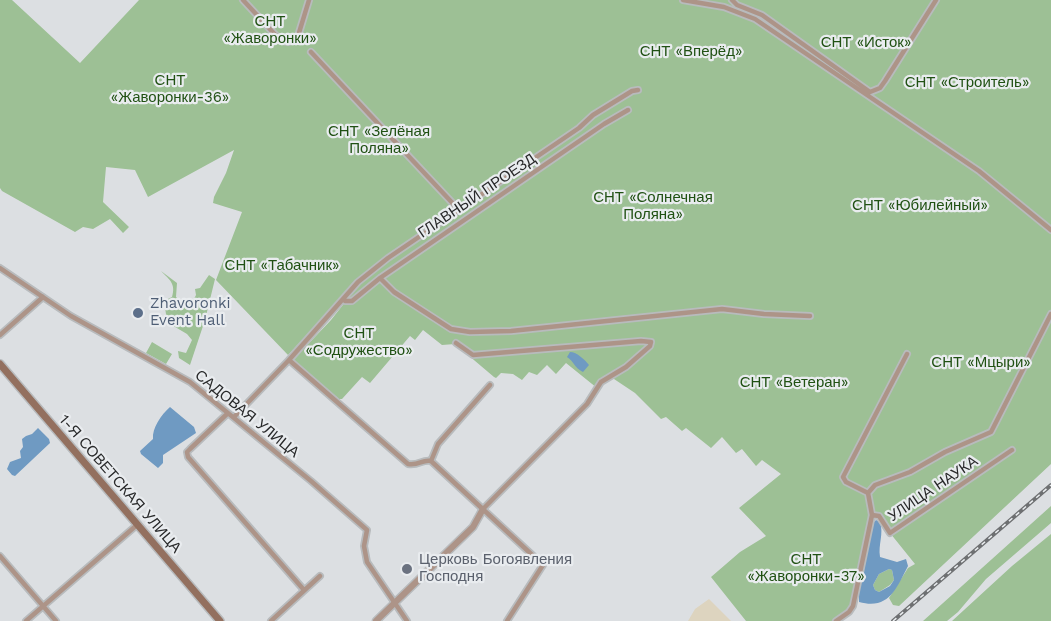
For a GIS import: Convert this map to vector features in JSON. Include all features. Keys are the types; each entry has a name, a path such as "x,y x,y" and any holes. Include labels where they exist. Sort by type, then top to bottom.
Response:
{"main road":[{"name":"1-Я СОВЕТСКАЯ УЛИЦА","path":"0,364 220,621"}],"street":[{"path":"243,0 281,41 289,42 298,36 309,0"},
{"path":"683,0 724,7 755,19 979,171 1051,230"},
{"path":"732,0 737,5 762,15 870,92 880,88 936,0"},
{"path":"311,52 459,210"},
{"path":"234,417 366,275 579,128 593,115 632,91 638,90"},
{"name":"ГЛАВНЫЙ ПРОЕЗД","path":"343,299 352,302 380,278 603,124 628,110"},
{"name":"САДОВАЯ УЛИЦА","path":"0,268 71,316 189,382 227,414 234,417 367,530 364,546 367,562 407,621"},
{"path":"380,278 394,292 451,329 470,332 519,330 722,309 810,316"},
{"path":"0,335 44,297"},
{"path":"868,493 876,485 910,472 945,452 991,432 1051,314"},
{"path":"376,621 474,527 483,509 591,399 601,382 626,367 650,346 650,341 473,355 456,344"},
{"path":"868,493 846,482 843,477 907,354"},
{"path":"289,360 408,464 416,466 426,460 431,460"},
{"path":"431,460 438,444 490,385"},
{"path":"227,414 187,452 188,457 304,590"},
{"name":"УЛИЦА НАУКА","path":"872,515 879,516 890,533 1012,450"},
{"path":"431,460 543,565 507,621"},
{"path":"836,621 849,612 853,606 872,515 868,493"},
{"path":"26,621 138,524"},
{"path":"0,556 56,621"},
{"path":"270,621 320,576"}],"shaded area":[{"path":"709,599 731,621 688,621 695,609"}],"green space":[{"path":"0,0 12,0 80,63 139,0 1051,0 1051,464 899,606 893,605 889,598 908,568 915,564 890,533 883,520 874,514 851,609 836,621 746,621 711,577 740,552 766,536 739,508 781,474 762,460 756,466 742,449 736,453 722,437 711,448 686,428 682,431 666,417 661,419 635,393 611,377 601,382 597,388 566,363 556,374 547,365 537,375 529,372 522,380 513,374 501,373 496,378 455,344 442,345 423,330 415,340 410,336 370,383 362,377 342,399 339,399 293,360 331,320 365,277 357,281 288,355 216,280 242,212 213,203 234,150 148,197 135,170 106,167 103,202 129,227 123,233 110,219 93,229 83,227 75,232 2,191 0,188"},
{"path":"161,271 177,283 176,297 182,302 194,299 195,289 200,288 209,275 215,279 205,320 190,365 179,358 178,351 186,353 192,340 187,334 165,321 164,301 172,297 173,285"},
{"path":"152,342 172,354 166,364 146,353"},
{"path":"1051,506 1051,523 986,579 958,612 947,621 923,621"},
{"path":"1051,534 1051,621 952,621 1012,566"},
{"path":"889,569 892,570 894,580 879,592 875,590 873,585 879,574"}],"water":[{"path":"570,352 578,355 589,365 583,372 567,357"},
{"path":"170,407 194,427 196,433 163,455 163,463 158,468 140,451 153,439 158,422"},
{"path":"38,428 50,443 15,476 12,475 7,469 10,462 21,458 22,439"},
{"path":"876,520 880,522 881,526 880,557 897,562 906,559 908,566 890,596 878,603 869,604 859,602 859,588","holes":["889,569 892,570 894,580 890,586 879,592 875,590 873,585 879,574"]}],"railway":[{"path":"893,621 1051,485"}],"place":[{"name":"Zhavoronki Event Hall","path":"138,313"},
{"name":"Церковь Богоявления Господня","path":"407,569"}],"park label":[{"name":"СНТ «Жаворонки»","path":"270,30"},
{"name":"СНТ «Исток»","path":"866,43"},
{"name":"СНТ «Вперёд»","path":"691,52"},
{"name":"СНТ «Строитель»","path":"967,83"},
{"name":"СНТ «Жаворонки-36»","path":"170,90"},
{"name":"СНТ «Зелёная Поляна»","path":"379,140"},
{"name":"СНТ «Солнечная Поляна»","path":"653,206"},
{"name":"СНТ «Юбилейный»","path":"920,206"},
{"name":"СНТ «Табачник»","path":"282,266"},
{"name":"СНТ «Содружество»","path":"359,342"},
{"name":"СНТ «Мцыри»","path":"981,363"},
{"name":"СНТ «Ветеран»","path":"794,383"},
{"name":"СНТ «Жаворонки-37»","path":"806,568"}]}
